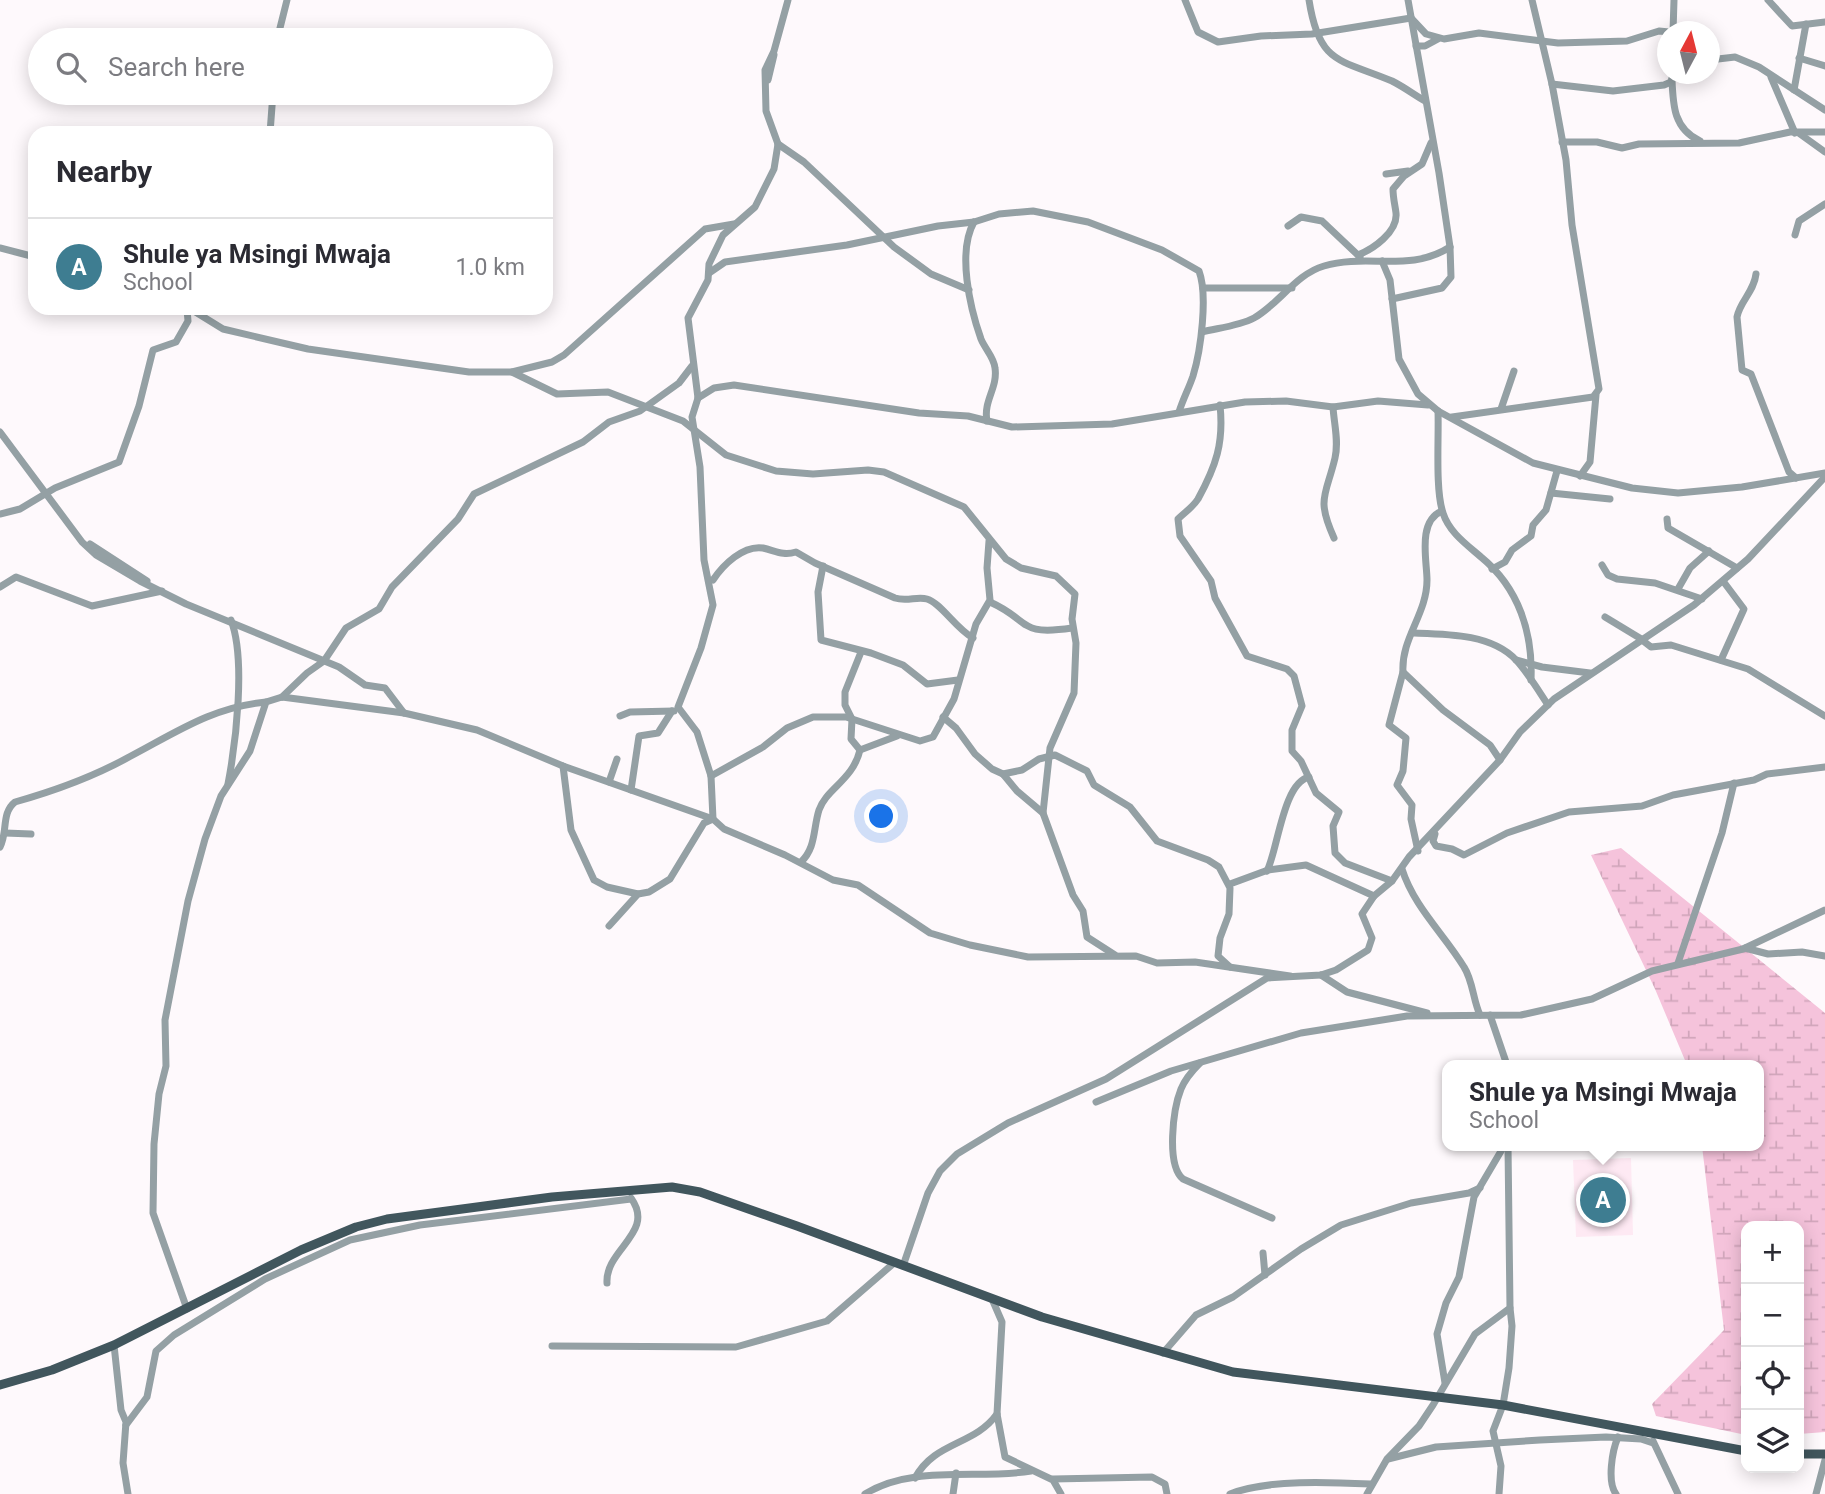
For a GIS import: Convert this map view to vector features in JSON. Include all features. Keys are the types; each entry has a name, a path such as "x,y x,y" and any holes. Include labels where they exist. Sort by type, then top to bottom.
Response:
{"main road":[{"path":"0,1385 52,1370 114,1345 301,1250 365,1224 625,1189 672,1188 700,1192 992,1299 1163,1354 1233,1372 1503,1405 1652,1439 1741,1450"},
{"path":"1804,1454 1825,1454"}],"street":[{"path":"280,28 287,0"},
{"path":"708,280 709,264 723,236 749,213 774,169 778,144 766,111 765,70 774,51 788,0"},
{"path":"1185,0 1198,33 1214,42 1318,33 1411,18"},
{"path":"1310,0 1318,33 1327,50 1345,65 1391,81 1424,101"},
{"path":"1391,299 1447,285 1451,277 1450,247 1408,0"},
{"path":"1532,0 1552,84 1572,225 1600,384 1596,395 1590,462 1580,476"},
{"path":"1673,21 1674,0"},
{"path":"1768,0 1792,26 1825,22"},
{"path":"1411,18 1426,34 1438,39"},
{"path":"1794,90 1806,24"},
{"path":"1416,46 1425,46 1438,39 1479,33 1541,41 1627,41 1657,32"},
{"path":"1720,59 1735,57 1787,83 1825,110"},
{"path":"1799,58 1825,66"},
{"path":"1771,76 1797,133 1825,152"},
{"path":"1552,84 1613,91 1665,84"},
{"path":"1674,84 1677,119 1686,133 1700,142"},
{"path":"271,126 272,105"},
{"path":"1562,142 1595,142 1626,148 1639,144 1739,143 1797,133 1825,132"},
{"path":"1361,257 1393,227 1396,213 1393,190 1422,164 1431,142"},
{"path":"778,144 804,162 882,237 931,274 969,290"},
{"path":"1386,174 1412,171"},
{"path":"1795,235 1799,220 1825,204"},
{"path":"709,264 974,222 999,214 1033,211 1088,222 1162,250 1196,267 1203,288 1202,332 1194,375 1179,412"},
{"path":"1288,226 1301,217 1322,221 1361,257"},
{"path":"974,222 967,240 969,290 981,337 995,369 995,386 986,406 987,421"},
{"path":"200,315 223,329 290,342 308,349 469,372 512,373 552,362 564,355 604,321 622,300 705,229 734,224"},
{"path":"1202,332 1250,320 1319,267 1361,257 1409,263 1429,258 1450,247"},
{"path":"0,248 28,255"},
{"path":"1382,261 1390,280 1399,359 1418,394 1428,405 1532,464 1632,488 1678,493 1825,475"},
{"path":"698,398 688,318 708,280 709,272 719,264"},
{"path":"1756,274 1753,290 1739,309 1737,317 1742,370 1751,374 1789,472 1796,478"},
{"path":"1203,288 1292,288"},
{"path":"0,514 20,509 47,493 119,462 139,406 153,350 176,342 188,321 188,315"},
{"path":"282,697 307,673 324,662 342,632 379,609 392,587 458,519 474,494 583,442 609,422 648,405 679,383 692,366"},
{"path":"1501,410 1514,372"},
{"path":"512,373 557,394 608,392 648,405 696,429 726,455 764,468 813,474 869,470 884,472 964,507 989,541 1021,568 1056,576 1068,586 1076,596 1072,628 1076,643 1073,698 1048,757 1043,813 1073,895 1083,911 1087,937 1119,957"},
{"path":"631,790 639,736 658,733 675,710 701,649 713,605 705,569 696,429 692,408 698,398 714,388 733,385 987,421 1012,427 1089,426 1220,405 1286,401 1333,407 1378,401 1428,405"},
{"path":"1451,417 1596,395"},
{"path":"1220,405 1223,432 1216,461 1198,499 1178,519 1178,528 1184,542 1211,581 1215,598 1240,648 1248,657 1287,669 1294,676 1302,706 1292,730 1291,746 1315,793 1340,814 1333,827 1335,853 1345,863 1392,881"},
{"path":"1333,407 1337,445 1323,492 1323,511 1334,538"},
{"path":"1438,411 1442,511 1452,530 1492,569 1523,613 1531,680"},
{"path":"0,432 76,534 96,555 163,591 344,670 365,685 387,689 404,713"},
{"path":"1492,569 1506,562 1512,550 1530,539 1533,525 1543,515 1557,471"},
{"path":"552,1346 736,1347 827,1321 898,1264 940,1171 957,1154 1008,1123 1106,1079 1248,988 1271,977 1321,975 1342,967 1368,950 1372,938 1362,914 1374,895 1392,881 1409,857 1418,851 1500,760 1520,732 1548,705 1591,673 1643,640 1723,581 1825,475"},
{"path":"1551,493 1610,499"},
{"path":"1418,851 1411,819 1412,805 1396,785 1403,771 1406,738 1389,725 1403,672 1403,653 1414,633 1427,580 1423,548 1434,516 1442,511"},
{"path":"1667,519 1672,532 1737,568"},
{"path":"711,776 801,720 822,716 852,719 920,741 929,739 939,730 954,699 977,619 990,601 986,568 989,541"},
{"path":"713,580 740,554 754,548 782,554 796,552 905,601 928,600 957,628 973,638"},
{"path":"1678,589 1690,568 1709,551"},
{"path":"1602,565 1608,575 1617,579 1655,583 1702,598"},
{"path":"823,566 818,592 821,603 820,637 825,642 872,653 905,667 927,684 958,680"},
{"path":"0,587 16,577 92,606 163,591"},
{"path":"1721,660 1744,609 1723,581"},
{"path":"990,601 1033,630 1046,632 1072,628"},
{"path":"1605,617 1651,647 1671,645 1755,673 1825,716"},
{"path":"228,785 236,742 238,643 230,621"},
{"path":"1414,633 1474,636 1516,659 1531,664 1591,673"},
{"path":"860,750 851,739 852,719 845,705 845,688 861,652"},
{"path":"1516,659 1548,705"},
{"path":"1403,672 1443,710 1490,745 1500,760"},
{"path":"0,803 15,802 84,779 130,757 172,731 236,707 282,697 404,713 477,730 563,766 713,819 724,830 801,862 833,880 854,883 923,929 946,938 1028,957 1136,956 1157,963 1195,962 1265,970 1290,976"},
{"path":"187,1309 153,1213 154,1144 159,1094 166,1066 165,1020 188,901 205,839 228,785 250,751 266,702"},
{"path":"620,716 630,712 675,710 694,728 711,776 713,819"},
{"path":"943,717 945,722 956,728 975,754 992,769 1003,774 1017,792 1043,813"},
{"path":"801,862 810,853 820,808 848,778 860,750 899,736"},
{"path":"1003,774 1023,769 1055,755 1087,771 1094,785 1133,809 1157,841 1214,863 1230,884 1229,914 1220,938 1218,956 1232,968"},
{"path":"609,782 617,759"},
{"path":"563,766 571,830 594,880 607,887 638,894 649,892 670,879 702,826 713,819"},
{"path":"1437,828 1435,845 1464,855 1507,833 1569,812 1642,806 1673,795 1754,780 1767,774 1825,767"},
{"path":"1266,872 1289,797 1299,782 1308,777"},
{"path":"1678,963 1722,833 1734,783"},
{"path":"0,847 5,833 7,811 15,802"},
{"path":"5,833 31,834"},
{"path":"1230,884 1266,872 1306,865 1374,895"},
{"path":"1402,869 1428,919 1464,967 1480,1015"},
{"path":"609,926 638,894"},
{"path":"1096,1102 1200,1063 1301,1033 1431,1014 1529,1013 1592,999 1653,971 1745,948 1825,910"},
{"path":"1745,948 1768,954 1802,952 1825,956"},
{"path":"1321,975 1347,992 1431,1014"},
{"path":"1490,1015 1505,1060"},
{"path":"1200,1063 1180,1092 1172,1150 1175,1171 1182,1179 1272,1218"},
{"path":"1446,1383 1436,1337 1446,1303 1459,1277 1470,1212 1480,1188 1503,1151"},
{"path":"1499,1494 1501,1466 1494,1428 1503,1405 1512,1332 1506,1151"},
{"path":"1163,1354 1196,1315 1233,1297 1301,1249 1350,1221 1411,1203 1469,1194 1480,1188"},
{"path":"607,1283 608,1265 633,1236 638,1210 625,1189"},
{"path":"126,1425 146,1397 156,1351 174,1335 265,1279 350,1240 420,1225 632,1199"},
{"path":"1263,1253 1265,1275"},
{"path":"992,1299 1000,1312 1002,1328 998,1414 1005,1457 1052,1479 1058,1484 1061,1494"},
{"path":"1367,1494 1387,1459 1419,1426 1475,1334 1510,1308"},
{"path":"114,1345 121,1410 126,1425 123,1463 128,1494"},
{"path":"915,1478 930,1457 984,1430 998,1414"},
{"path":"1387,1459 1436,1447 1618,1437 1652,1439 1678,1494"},
{"path":"1616,1494 1611,1487 1613,1452 1618,1437"},
{"path":"1816,1494 1825,1460"},
{"path":"866,1494 915,1478 956,1473 1003,1475 1031,1471"},
{"path":"953,1494 956,1473"},
{"path":"1052,1479 1153,1477 1165,1484 1167,1494"},
{"path":"1230,1494 1250,1488 1314,1483 1371,1484"}],"shaded area":[{"path":"1631,1158 1633,1235 1576,1237 1573,1160"}],"green space":[{"path":"1621,848 1825,1013 1825,1432 1804,1434 1804,1221 1741,1221 1741,1434 1656,1416 1652,1404 1724,1330 1703,1151 1764,1151 1764,1060 1685,1060 1655,989 1591,855"}],"place":[{"name":"Shule ya Msingi Mwaja","path":"1603,1200"}]}
